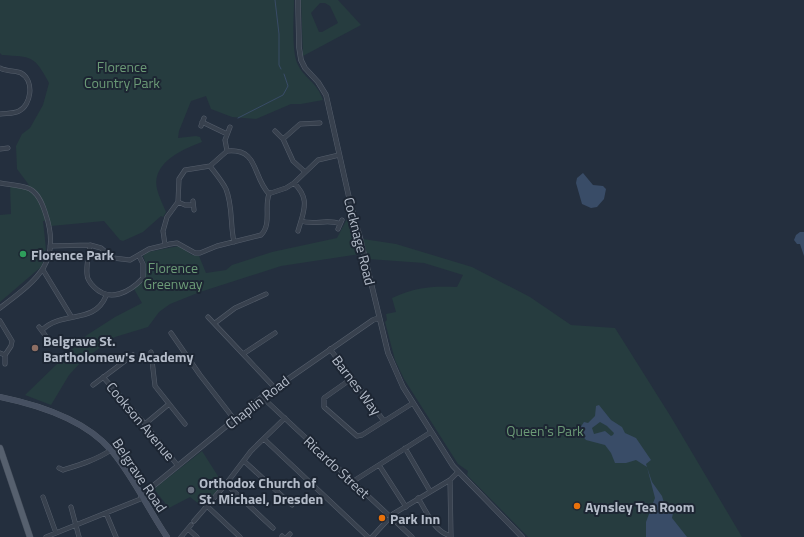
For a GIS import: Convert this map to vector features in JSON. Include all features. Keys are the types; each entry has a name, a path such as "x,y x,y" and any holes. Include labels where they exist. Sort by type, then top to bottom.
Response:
{"main road":[{"name":"Belgrave Road","path":"0,397 29,404 71,420 94,434 111,450 167,537"},
{"path":"0,448 2,460 30,537"}],"street":[{"name":"Cocknage Road","path":"298,0 299,47 301,60 305,68 318,82 326,95 339,155 388,353 395,372 431,432 458,472 522,537"},
{"path":"0,68 8,72 20,72 26,77 30,86 30,92 24,107 20,111 0,114"},
{"path":"202,122 227,134"},
{"path":"283,139 300,124 318,125"},
{"path":"227,151 225,140 230,126"},
{"path":"274,131 283,139 293,161 304,172"},
{"path":"165,245 163,231 167,217 178,202 179,179 185,170 210,166 227,151 240,151 252,159 260,183 270,193"},
{"path":"50,246 90,245 101,248 113,258 130,260 149,249 165,245 177,243 195,253 200,253 218,246 261,235 265,230 268,220 266,202 270,193 286,188 294,183 318,160 339,155"},
{"path":"210,166 226,189 230,204 231,226 234,242"},
{"path":"0,182 24,187 38,196 44,206 48,220 50,246 48,260 43,270 24,289 0,308"},
{"path":"294,183 305,198 305,210 298,231"},
{"path":"178,202 185,205 193,205"},
{"path":"301,221 310,224 334,221 340,224"},
{"path":"90,245 86,274 90,282 106,296 119,295 138,284 143,278 144,264 138,256"},
{"path":"43,270 71,316"},
{"path":"215,323 235,308 266,294"},
{"path":"42,331 48,325 71,316 87,315 96,311 102,305 106,296"},
{"path":"208,317 274,387"},
{"name":"Chaplin Road","path":"46,537 77,526 142,497 274,387 373,320 380,318"},
{"path":"0,321 12,340 11,346 5,355 6,364"},
{"path":"172,332 200,375 234,419"},
{"path":"244,354 275,333"},
{"name":"Barnes Way","path":"330,349 351,379 384,421"},
{"path":"151,352 155,386 168,404 186,424"},
{"path":"0,353 5,355"},
{"name":"Cookson Avenue","path":"94,383 133,355"},
{"name":"Cookson Avenue","path":"103,376 145,424 178,466"},
{"path":"351,379 324,398 324,407 357,436 362,435 413,403"},
{"name":"Ricardo Street","path":"262,397 412,537"},
{"path":"145,424 168,404"},
{"path":"194,521 226,484 251,451 285,418"},
{"path":"352,482 431,432"},
{"path":"264,439 368,537"},
{"path":"405,448 430,491"},
{"path":"59,468 62,470 77,466 101,457 111,450"},
{"path":"244,461 290,504 292,499"},
{"path":"379,465 406,507"},
{"path":"372,537 390,517 418,498 450,480 458,472"},
{"path":"418,498 438,529 444,534 451,536 450,480"},
{"path":"226,484 247,508 273,528"},
{"path":"43,497 56,533"},
{"path":"207,506 226,521 240,537"},
{"path":"71,507 79,537"},
{"path":"106,513 116,537"},
{"path":"264,520 268,516"},
{"path":"181,537 191,525"},
{"path":"188,529 196,537"}],"green space":[{"name":"Florence Country Park","path":"0,0 294,0 293,34 296,59 301,70 318,89 323,100 301,104 291,104 256,119 232,117 211,109 206,96 191,101 179,131 178,138 196,136 200,137 202,142 170,158 159,172 156,180 157,189 166,212 163,217 161,216 143,232 123,241 120,240 104,221 51,226 47,221 43,221 46,249 42,266 0,302 0,215 11,214 10,185 29,185 17,169 16,146 22,134 30,128 43,105 49,83 40,67 31,59 20,56 2,55 0,53"},
{"path":"301,0 338,0 361,25 303,56","holes":["320,3 325,3 330,6 338,23 322,32 319,32 311,13"]},
{"name":"Florence Greenway","path":"348,217 360,254 281,266 200,292 170,304 159,312 148,327 115,337 83,360 69,375 51,405 25,395 87,335 115,317 142,303 134,289 145,274 146,266 143,256 148,252 179,246 192,255 199,256 206,273 226,270 232,265 272,252 337,238"},
{"name":"Queen's Park","path":"363,239 396,244 472,267 530,297 571,325 615,328 671,417 742,537 528,537 467,475 468,471 458,464 404,379 395,360 385,322 387,320 386,314 396,312 392,298 416,289 457,287 463,275 424,263 368,259"},
{"path":"202,451 223,484 203,507 190,497 169,508 154,489"}],"water":[{"path":"583,173 593,185 603,186 606,189 604,199 597,207 591,208 582,204 576,183 577,178"},
{"path":"800,232 804,232 804,256 800,244 797,244 794,240 796,235"},
{"path":"599,405 611,420 622,427 625,433 636,438 651,460 646,464 647,467 636,460 626,463 615,463 611,453 605,445 586,440 578,431 584,422 588,423 595,416 596,406","holes":["600,422 614,433 613,435 611,436 605,431 594,434 592,428"]},
{"path":"647,467 652,482 662,496 665,506 673,513 672,518 687,537 646,537 646,522 655,498"}],"waterway":[{"path":"275,0 279,34 279,65 281,69"},
{"path":"238,118 283,95 288,86 284,74"}],"place":[{"name":"Florence Park","path":"23,254"},
{"name":"Belgrave St. Bartholomew's Academy","path":"35,348"},
{"name":"Orthodox Church of St. Michael, Dresden","path":"191,490"},
{"name":"Aynsley Tea Room","path":"577,506"},
{"name":"Park Inn","path":"382,518"}]}
